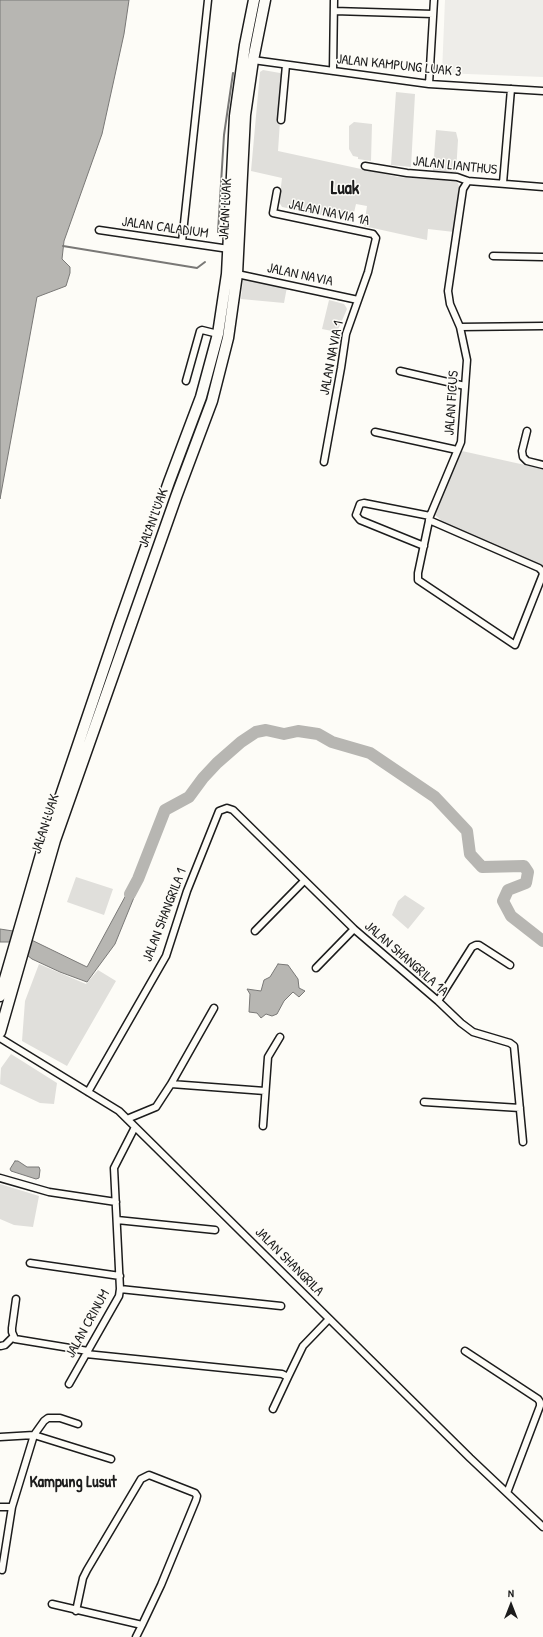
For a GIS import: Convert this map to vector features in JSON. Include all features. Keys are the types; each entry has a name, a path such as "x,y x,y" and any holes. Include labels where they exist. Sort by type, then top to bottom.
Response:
{"main road":[{"name":"JALAN LUAK","path":"0,1032 15,961 27,918 42,851 150,534 201,397 218,334 229,249 235,116 245,45 254,0"},
{"name":"JALAN LUAK","path":"27,918 176,497 212,401 228,338 237,274 246,115 253,60 265,0"},
{"path":"169,482 175,484 180,480 196,446"},
{"path":"150,534 169,498 173,496 176,497"},
{"name":"JALAN LUAK","path":"0,996 15,961"}],"street":[{"path":"182,242 208,0"},
{"path":"333,72 334,0"},
{"path":"429,84 434,0"},
{"path":"334,11 433,14"},
{"name":"JALAN KAMPUNG LUAK 3","path":"253,60 429,84 543,91"},
{"path":"281,120 286,65"},
{"path":"503,183 511,89"},
{"name":"JALAN LIANTHUS","path":"365,166 407,173 457,177 468,181 543,187"},
{"name":"JALAN FICUS","path":"429,518 539,568 542,571 543,574 515,645 418,580 418,573 429,518 461,442 467,360 460,327 450,304 448,291 463,189 468,181"},
{"name":"JALAN NAVIA 1A","path":"277,191 273,213 372,234 376,238"},
{"name":"JALAN CALADIUM","path":"99,230 229,249"},
{"name":"JALAN NAVIA 1","path":"324,462 346,334 368,272 376,238"},
{"path":"493,256 543,256"},
{"name":"JALAN NAVIA","path":"237,274 358,300"},
{"path":"460,327 543,326"},
{"path":"186,381 200,331 202,330 218,334"},
{"path":"400,371 465,386"},
{"path":"527,431 522,450 523,457 527,461 543,464"},
{"path":"375,432 457,450"},
{"path":"424,546 360,520 356,515 360,504 364,503 429,518"},
{"name":"JALAN SHANGRILA 1A","path":"223,808 232,810 354,929 438,1001 461,1023 473,1032 510,1043 514,1046 523,1142"},
{"name":"JALAN SHANGRILA 1","path":"88,1092 166,956 188,891 219,811 223,808"},
{"path":"254,931 304,881"},
{"path":"316,968 354,929"},
{"path":"438,1001 472,947 476,945 479,945 510,965"},
{"path":"127,1119 156,1107 171,1084 214,1008"},
{"path":"263,1126 268,1057 280,1037"},
{"name":"JALAN SHANGRILA","path":"0,1038 114,1108 127,1119 329,1319 543,1527"},
{"path":"171,1084 265,1091"},
{"path":"424,1102 520,1108"},
{"name":"JALAN CRINUM","path":"69,1384 119,1296 120,1276 114,1168 135,1127"},
{"path":"0,1178 49,1192 116,1202"},
{"path":"117,1220 215,1230"},
{"path":"30,1263 120,1276"},
{"path":"120,1289 281,1306"},
{"path":"1,1346 6,1345 13,1337 12,1328 16,1299"},
{"path":"273,1409 303,1346 329,1319"},
{"path":"13,1337 20,1341 87,1353 282,1374 288,1377"},
{"path":"465,1351 538,1399 540,1402 540,1406 507,1493"},
{"path":"2,1570 12,1507 34,1436 44,1421 48,1418 60,1418 78,1424"},
{"path":"0,1437 34,1436 111,1459"},
{"path":"76,1611 83,1578 141,1479 149,1475 195,1493 197,1496 196,1500 161,1584 136,1637"},
{"path":"0,1507 12,1507"},
{"path":"52,1604 76,1611 142,1625"}],"shaded area":[{"path":"0,0 129,0 124,34 102,134 64,241 62,259 70,267 70,273 66,286 37,297 0,499"},
{"path":"445,0 543,0 543,77 442,73"},
{"path":"263,70 280,73 283,76 278,151 398,177 457,181 459,186 454,232 428,229 427,240 364,226 367,206 356,204 352,221 282,207 279,202 282,178 251,171 260,72"},
{"path":"396,92 415,94 411,167 391,165"},
{"path":"354,122 372,124 371,161 358,159 358,157 353,156 349,149 349,126"},
{"path":"436,130 456,132 458,140 456,172 433,171"},
{"path":"243,279 287,287 284,303 241,299"},
{"path":"329,300 344,304 347,309 337,332 322,329"},
{"path":"462,451 543,469 543,567 443,522 435,515 458,456"},
{"path":"76,877 113,889 104,915 67,902"},
{"path":"138,879 137,890 115,944 87,982 32,959 10,942 0,942 0,929 13,931 87,967 126,895"},
{"path":"405,895 425,908 408,929 392,915 398,901"},
{"path":"39,964 86,984 98,970 116,981 67,1066 22,1041 25,1001"},
{"path":"278,964 288,965 298,979 299,988 305,991 299,997 293,992 284,1001 277,1014 272,1016 266,1014 261,1018 257,1013 249,1012 250,994 247,989 261,991 264,980 270,977"},
{"path":"11,1054 57,1083 54,1104 40,1103 0,1084 1,1068"},
{"path":"15,1161 18,1161 27,1167 39,1167 39,1178 36,1179 11,1171 10,1169"},
{"path":"0,1184 39,1196 33,1227 14,1225 0,1219"}],"waterway":[{"path":"218,232 224,135 233,73"},
{"path":"63,246 197,268 205,262"},
{"path":"130,894 138,879 165,810 189,797 203,778 217,763 241,742 256,732 266,730 284,734 298,731 318,734 332,742 370,753 435,797 467,831 470,854 482,867 524,866 528,872 526,883 508,890 503,901 511,916 543,941"}],"district":[{"name":"Luak","path":"345,189"},
{"name":"Kampung Lusut","path":"73,1483"}]}
